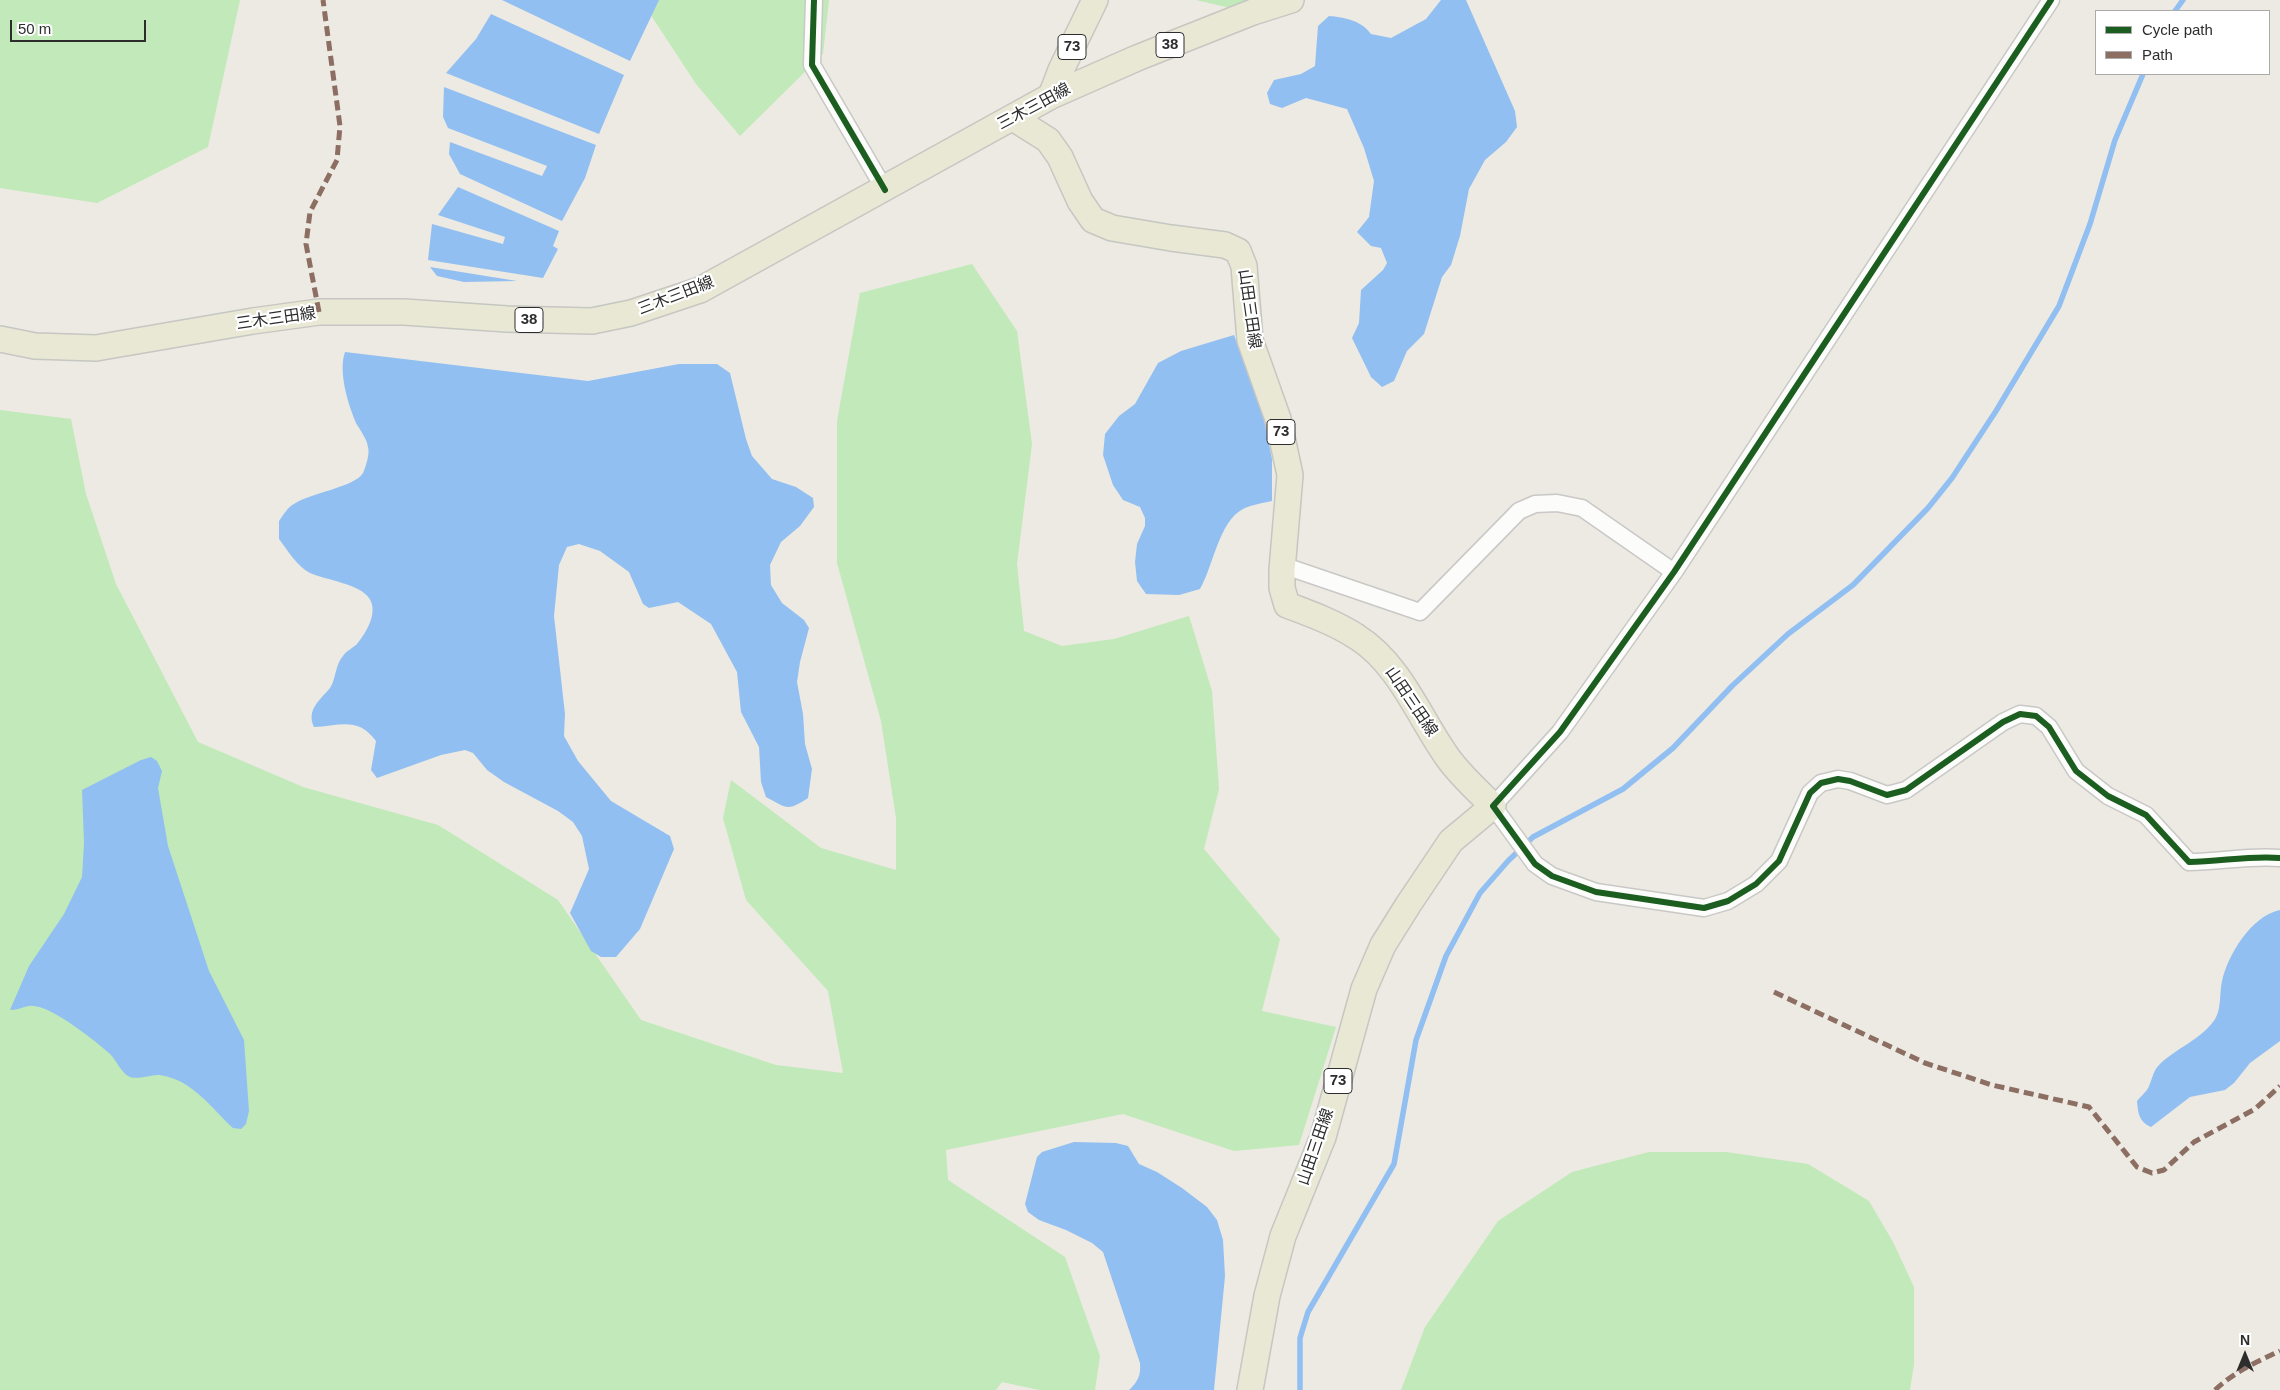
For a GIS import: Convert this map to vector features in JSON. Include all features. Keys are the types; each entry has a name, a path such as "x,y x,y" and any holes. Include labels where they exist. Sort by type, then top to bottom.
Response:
{"main road":[{"name":"73","path":"1051,96 1060,70 1095,0"},
{"name":"三木三田線","path":"0,339 35,346 96,348 253,321 319,312 404,312 507,320 592,321 631,313 700,290 885,190 1051,96 1137,58 1253,12 1291,0"},
{"name":"山田三田線","path":"1013,118 1048,140 1060,156 1080,201 1094,220 1112,228 1187,241 1225,245 1238,251 1244,266 1250,340 1278,419 1290,474 1282,565 1282,588 1287,605 1311,614 1358,637 1379,656 1397,676 1450,760 1493,806 1451,842 1383,945 1364,989 1322,1136 1283,1236 1267,1296 1250,1390"}],"street":[{"path":"814,0 812,65 885,190"},
{"path":"2051,0 1674,572 1560,732 1493,806 1535,864 1552,876 1596,892 1704,908 1728,901 1749,888 1779,861 1810,793 1821,783 1838,779 1850,781 1887,795 1906,790 2003,722 2020,714 2036,716 2048,727 2076,771 2108,796 2146,815 2189,862 2216,862 2259,856 2280,858"},
{"path":"1282,565 1420,612 1519,511 1535,504 1557,503 1582,508 1674,572"}],"green space":[{"path":"0,0 240,0 208,147 97,203 0,188"},
{"path":"641,0 829,0 823,54 740,136 696,84"},
{"path":"1196,0 1260,0 1247,12"},
{"path":"972,264 1017,331 1032,444 1017,564 1024,631 1062,646 1114,639 1189,616 1212,691 1219,789 1204,849 1280,939 1262,1011 1336,1027 1299,1145 1234,1151 1123,1114 946,1150 948,1180 1065,1257 1100,1356 1095,1390 1039,1390 1002,1382 996,1390 0,1390 0,410 71,419 86,494 116,584 198,742 303,787 438,825 558,900 641,1020 776,1065 843,1073 828,991 746,900 723,818 731,780 821,848 896,870 896,818 881,721 837,563 837,421 860,293"},
{"path":"1649,1152 1726,1152 1808,1164 1869,1201 1893,1242 1914,1287 1914,1364 1910,1390 1401,1390 1425,1327 1498,1221 1572,1172"}],"water":[{"path":"502,0 659,0 630,61"},
{"path":"1441,0 1466,0 1515,111 1517,127 1506,142 1485,160 1469,189 1460,236 1451,265 1442,277 1424,334 1407,351 1394,381 1382,387 1371,377 1352,338 1359,323 1361,290 1383,270 1387,263 1381,248 1371,246 1357,232 1369,217 1374,181 1364,148 1347,109 1306,98 1282,108 1270,104 1267,93 1274,80 1301,74 1315,66 1318,26 1329,16 1352,20 1363,26 1371,34 1391,38 1426,19"},
{"path":"491,14 624,75 599,134 446,73 476,39"},
{"path":"444,87 596,145 585,178 562,221 460,174 449,154 450,142 542,176 547,166 448,128 443,117"},
{"path":"458,187 559,231 553,246 558,249 543,278 428,260 432,224 503,244 505,237 438,215"},
{"path":"430,267 517,281 464,282 437,276"},
{"path":"1234,335 1263,415 1272,459 1272,501 1243,509 1228,523 1217,545 1200,589 1179,595 1146,594 1137,581 1135,562 1137,544 1145,526 1145,518 1140,507 1123,500 1113,485 1103,455 1105,434 1119,416 1135,404 1158,363 1181,351"},
{"path":"345,352 588,381 679,364 717,364 730,373 752,456 772,479 796,487 813,498 814,507 800,526 781,542 770,565 771,585 782,603 804,620 809,628 797,682 803,714 805,744 812,769 808,798 791,807 783,806 766,797 761,782 759,747 741,712 737,672 711,624 678,602 649,608 643,604 629,572 600,551 579,544 567,547 559,565 554,616 565,714 564,736 578,761 611,801 670,836 674,849 640,929 616,957 601,957 591,951 570,913 589,869 582,836 573,822 558,811 504,782 487,770 473,753 465,750 441,755 377,778 371,770 376,741 369,733 355,725 348,724 314,727 312,721 313,710 318,701 330,688 340,660 357,644 364,634 372,616 372,604 365,593 358,589 317,576 301,567 279,539 279,521 288,509 301,500 342,486 358,478 363,473 368,450 365,438 356,423 347,397 343,378"},
{"path":"151,757 157,761 162,771 158,788 168,846 209,971 244,1040 249,1111 246,1124 241,1129 233,1128 201,1096 172,1078 160,1075 130,1077 103,1048 83,1032 48,1010 29,1006 10,1010 29,966 64,914 82,877 84,843 82,790 141,760"},
{"path":"2280,910 2280,1041 2250,1063 2234,1083 2225,1090 2190,1097 2151,1127 2147,1125 2140,1117 2137,1101 2147,1090 2153,1074 2165,1059 2207,1029 2213,1022 2218,1013 2225,971 2235,949 2250,928 2269,914"},
{"path":"1074,1142 1116,1143 1128,1146 1139,1164 1157,1172 1182,1188 1207,1207 1217,1220 1223,1240 1225,1276 1214,1390 1129,1390 1138,1378 1140,1363 1103,1252 1092,1243 1066,1230 1039,1220 1028,1212 1025,1204 1037,1157 1042,1152"}],"waterway":[{"path":"2176,10 2183,0"},
{"path":"1300,1390 1300,1338 1308,1312 1394,1164 1416,1040 1446,956 1480,893 1508,861 1533,837 1623,789 1673,748 1732,686 1788,634 1853,585 1928,508 1952,478 1996,411 2059,306 2090,224 2115,140 2143,75"}],"marked path":[{"path":"319,312 306,244 310,212 337,160 340,126 323,0"},
{"path":"1774,992 1925,1063 1992,1085 2089,1107 2137,1167 2152,1173 2164,1170 2194,1142 2255,1109 2280,1086"},
{"path":"2215,1390 2254,1363 2280,1351"}],"cycle path":[{"path":"814,0 812,65 885,190"},
{"path":"2051,0 1674,572 1560,732 1493,806 1535,864 1552,876 1596,892 1704,908 1728,901 1756,884 1779,861 1810,793 1821,783 1838,779 1850,781 1887,795 1906,790 2003,722 2020,714 2036,716 2049,727 2076,771 2108,796 2146,815 2189,862 2257,857 2280,858"}]}
